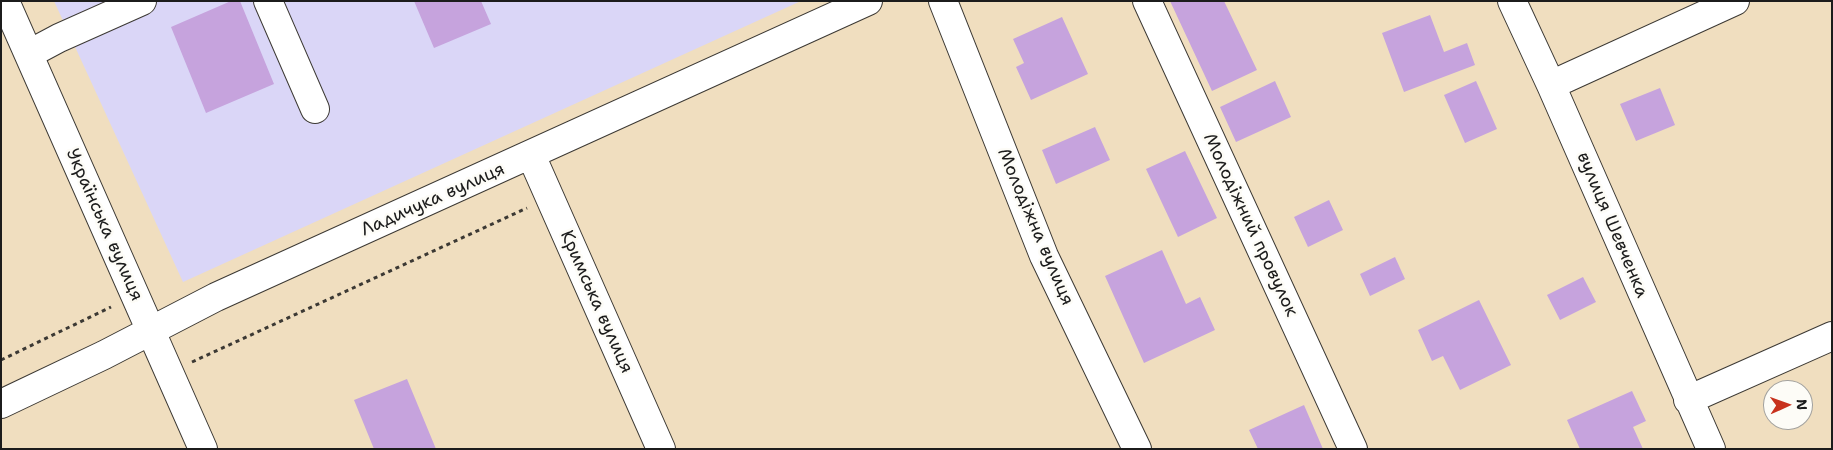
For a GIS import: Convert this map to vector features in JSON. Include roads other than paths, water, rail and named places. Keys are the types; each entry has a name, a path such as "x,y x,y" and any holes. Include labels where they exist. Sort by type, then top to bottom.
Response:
{"street":[{"name":"Українська вулиця","path":"5,1 204,449"},
{"path":"29,54 59,38 142,1"},
{"path":"268,1 315,109"},
{"name":"Ладичука вулиця","path":"1,404 216,297 868,1"},
{"name":"Молодіжна вулиця","path":"943,1 1044,256 1137,449"},
{"name":"Молодіжний провулок","path":"1147,1 1353,449"},
{"name":"вулиця Шевченка","path":"1512,1 1551,85 1711,449"},
{"path":"1551,85 1735,1"},
{"name":"Кримська вулиця","path":"531,155 661,449"},
{"path":"1688,400 1832,336"}]}
